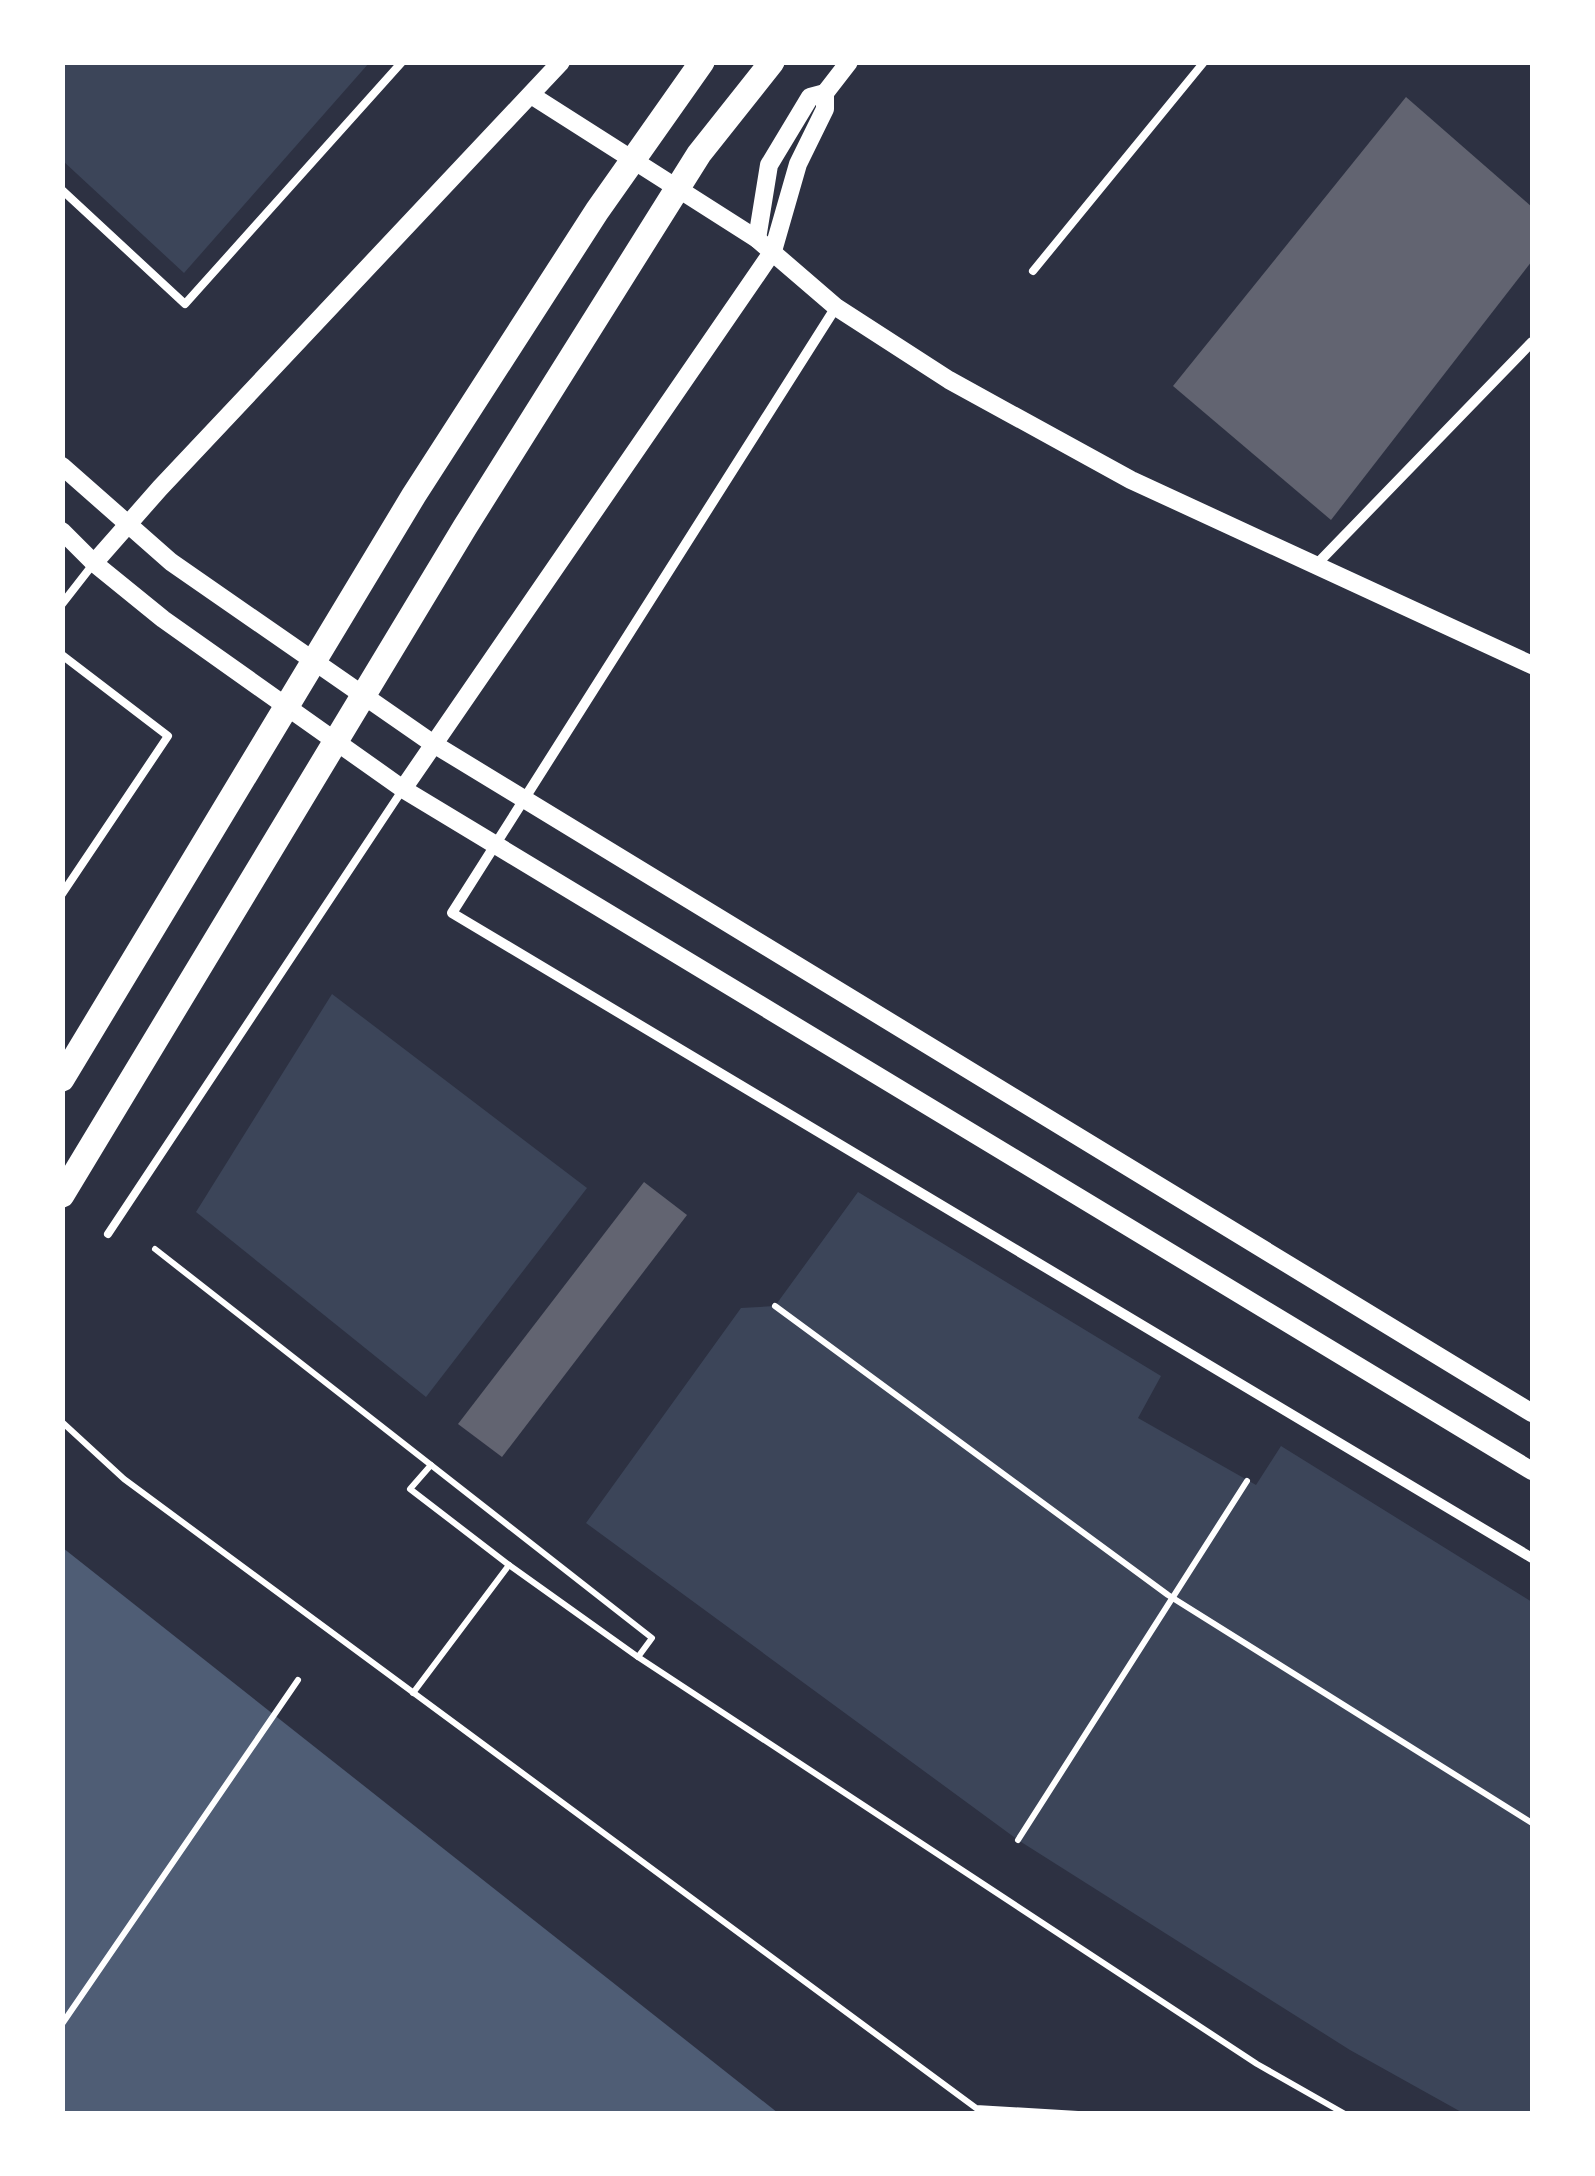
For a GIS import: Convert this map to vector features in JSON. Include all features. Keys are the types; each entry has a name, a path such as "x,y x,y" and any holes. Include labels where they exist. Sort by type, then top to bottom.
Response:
{"main road":[{"path":"62,1078 414,495 597,210 702,62"},
{"path":"62,1195 465,527 646,238 699,154 772,62"}],"street":[{"path":"94,564 125,525 561,62"},
{"path":"757,240 769,165 810,97 825,93 850,62"},
{"path":"403,789 774,251 798,164 825,108 825,93"},
{"path":"531,95 774,251 836,307 950,380 1115,471 1313,568 1532,665"},
{"path":"836,307 452,913 1532,1558"},
{"path":"1313,568 1532,342"},
{"path":"62,466 171,562 432,744 1532,1413"},
{"path":"62,531 94,564 163,619 403,789 1532,1471"}],"lane":[{"path":"62,190 184,304 402,62"},
{"path":"1033,271 1204,62"},
{"path":"62,604 94,564"},
{"path":"62,655 168,736 62,894"},
{"path":"108,1234 403,789"}],"path":[{"path":"155,1249 652,1638 638,1657"},
{"path":"775,1306 1168,1594 1532,1822"},
{"path":"62,1422 124,1479 976,2108 1078,2114"},
{"path":"431,1465 410,1489 508,1565 638,1657 1257,2064 1345,2114"},
{"path":"1018,1840 1248,1481"},
{"path":"413,1693 508,1565"},
{"path":"62,2024 298,1680"}],"shaded area":[{"path":"62,63 369,63 184,273 63,161"},
{"path":"332,994 587,1188 426,1397 196,1212"},
{"path":"858,1192 1161,1376 1138,1418 1256,1485 1281,1446 1532,1602 1532,2113 1463,2113 1350,2050 1018,1840 586,1523 741,1308 775,1306"},
{"path":"63,1548 778,2113 63,2113"}],"building":[{"path":"1406,97 1532,207 1532,261 1331,520 1173,386"},
{"path":"644,1182 687,1215 502,1457 458,1424"}]}
